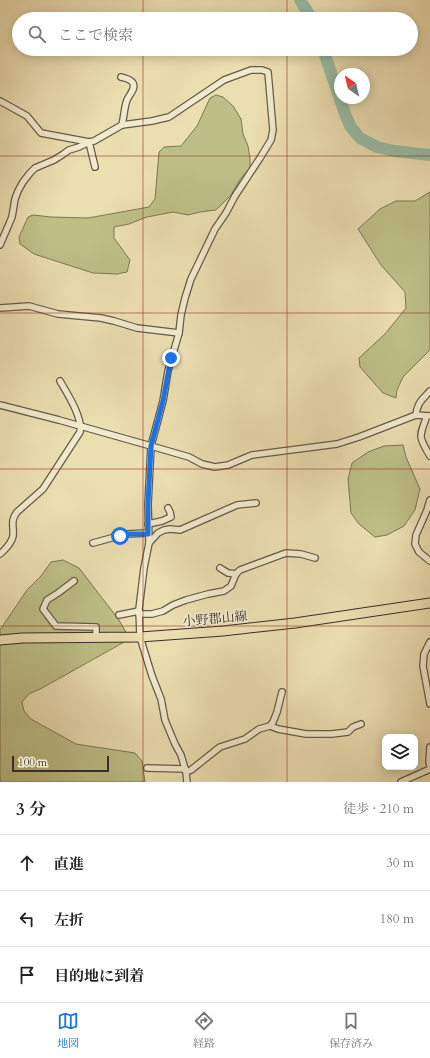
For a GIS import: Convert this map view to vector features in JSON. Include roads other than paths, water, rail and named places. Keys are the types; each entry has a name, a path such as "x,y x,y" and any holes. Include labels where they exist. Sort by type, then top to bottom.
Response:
{"main road":[{"name":"小野郡山線","path":"0,640 22,638 140,637 223,630 295,623 430,603"}],"street":[{"path":"0,245 12,217 18,191 30,173 38,167 54,160 69,150 94,141 122,126 169,117 224,80 251,70 262,70 268,72 273,130 271,140 215,229 191,279 185,298 168,371 163,401 151,446 148,497 149,543 144,568 139,612 140,637 161,699 165,720 186,770 187,782"},
{"path":"121,78 130,80 133,83 133,89 127,100 122,126"},
{"path":"0,101 27,116 41,133 89,142"},
{"path":"89,142 95,167"},
{"path":"0,308 29,306 58,314 101,318 137,328 178,333"},
{"path":"0,554 11,541 13,536 12,525 14,516 43,489 80,432 81,426 73,405 60,380"},
{"path":"416,416 416,408 420,401 430,391"},
{"path":"0,405 151,446 188,457 202,464 215,467 228,465 252,455 337,444 416,416 429,416 420,436 424,447 430,456"},
{"path":"430,500 416,535 415,544 419,552 430,561"},
{"path":"149,543 164,530 180,530 237,505 256,503"},
{"path":"148,524 162,521 171,517 168,508"},
{"path":"93,542 126,534 148,534"},
{"path":"119,615 139,612 152,614 163,611 186,600 208,594 224,592 232,586 236,574 240,570 286,553 301,554 316,558"},
{"path":"220,568 236,574"},
{"path":"74,581 48,600 43,609 56,626 96,627 96,637"},
{"path":"430,642 424,654 422,666 430,704"},
{"path":"270,726 277,712 282,692"},
{"path":"148,768 191,770 220,747 246,739 259,729 270,726 306,734 332,734 348,732 353,727 361,724"},
{"path":"401,782 430,767 430,747"}],"waterway":[{"path":"300,0 308,12"},
{"path":"325,56 350,126 360,138 377,147 394,151 430,155"}]}
